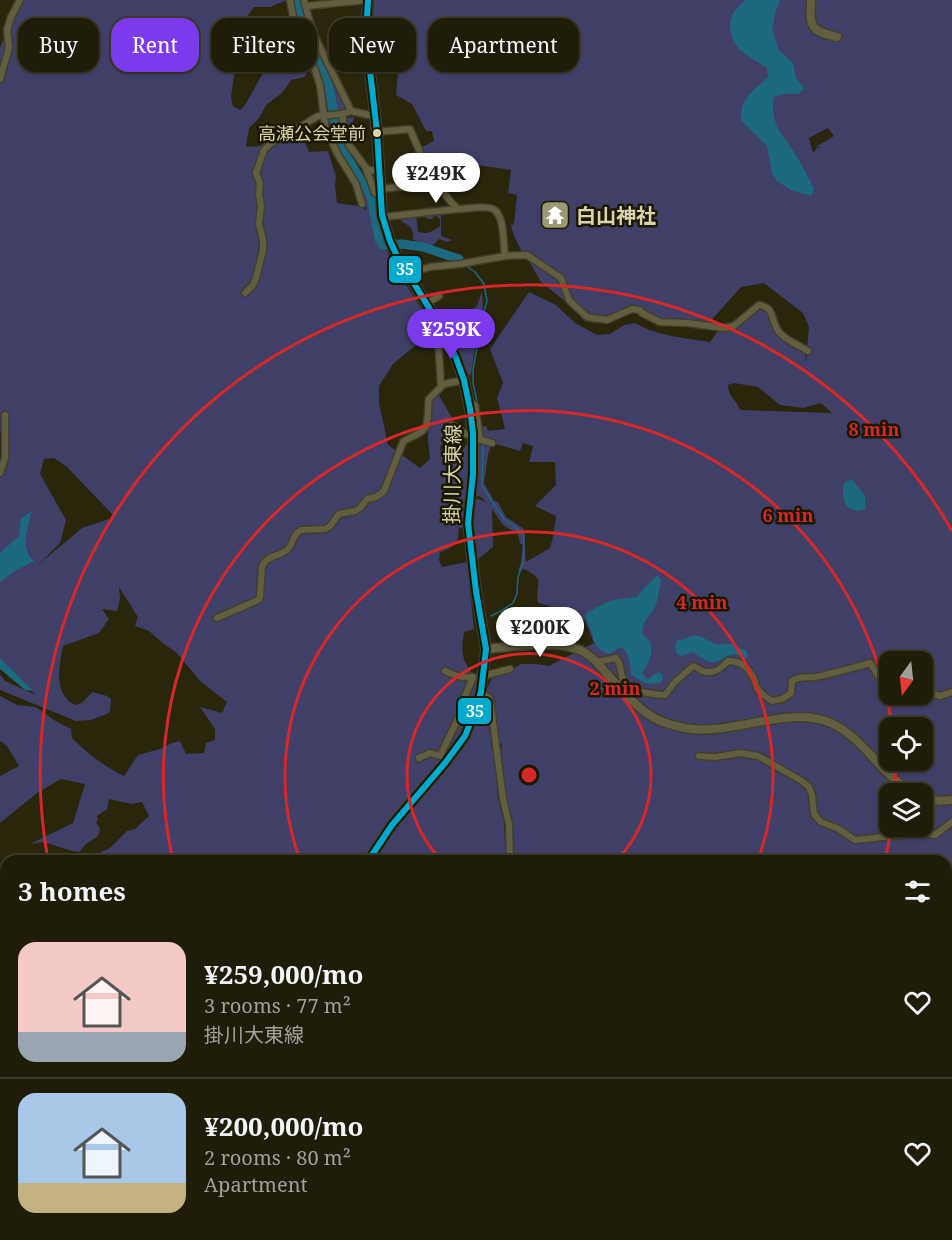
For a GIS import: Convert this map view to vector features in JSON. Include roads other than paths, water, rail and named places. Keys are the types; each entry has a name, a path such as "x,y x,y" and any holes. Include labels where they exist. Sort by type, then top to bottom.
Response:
{"main road":[{"name":"掛川大東線","path":"367,0 366,36 377,132 383,218 392,245 456,358 479,439 468,523 486,649 481,692 465,736 445,764 392,825 372,855"}],"street":[{"path":"0,79 9,48 4,30 20,0"},
{"path":"290,0 295,27 320,85 325,125 333,145 356,184 362,204"},
{"path":"351,111 312,31 305,3 367,0"},
{"path":"811,0 813,27 817,31 837,37"},
{"path":"245,293 256,278 263,250 259,224 260,183 256,173 264,150 280,136 290,133 318,116 351,111 374,116"},
{"path":"340,114 349,145 366,168 375,193 434,183"},
{"path":"377,132 410,129 434,183 458,209"},
{"path":"366,168 380,171"},
{"path":"383,218 458,209 493,209 497,212 503,228 505,256"},
{"path":"408,274 430,267 527,255 561,278 569,300 588,317 607,320 632,309 640,310 660,322 723,328 734,326 759,304 769,309 778,332 808,351"},
{"path":"426,304 439,296"},
{"path":"441,328 438,331 438,338 441,386"},
{"path":"217,618 258,600 264,562 287,550 297,532 325,529 339,514 355,511 367,499 376,497 384,491 403,442 424,429 427,424 429,399 444,384 464,380"},
{"path":"0,473 5,458 5,415"},
{"path":"446,438 453,425 464,434 492,443"},
{"path":"486,649 531,645 561,645 576,648 597,662 643,710 659,721 684,728 705,730 798,716 832,723 849,734 899,783"},
{"path":"597,662 616,658 620,662 622,679 626,684 634,690 665,695 675,682 693,666 702,671 711,672 719,671 728,662 735,661 745,665 754,678 756,687 772,700 782,699 791,693 792,681 797,678 813,677 870,663 879,677"},
{"path":"483,676 510,669"},
{"path":"419,758 430,753 440,756 467,700 464,699 473,677 457,677 445,671"},
{"path":"481,692 489,698 491,706 503,799 509,824 510,855"},
{"path":"933,694 940,696 952,692"},
{"path":"456,722 468,728"},
{"path":"699,756 715,758 741,753 758,756 809,787 814,814 821,822 837,828 855,840 921,833 935,835 952,822"},
{"path":"933,799 952,800"}],"water":[{"path":"745,0 780,0 772,29 779,50 793,63 796,78 804,88 799,94 774,97 773,113 781,133 800,161 814,189 811,196 791,190 777,181 772,173 767,146 741,120 745,100 768,77 767,68 739,49 732,37 731,18"},
{"path":"852,479 865,496 866,509 857,511 847,507 843,486"},
{"path":"32,511 26,544 29,556 34,561 0,582 0,553 19,536 21,518"},
{"path":"658,575 661,580 657,601 643,626 643,635 650,643 651,653 642,673 649,679 658,672 663,678 660,683 651,684 631,674 630,663 623,648 618,648 609,654 598,647 593,640 585,616 588,612 613,600 637,597"},
{"path":"696,635 715,644 731,644 746,650 748,656 745,658 732,654 718,661 709,662 694,652 682,656 677,654 675,647 677,641"},
{"path":"0,658 33,691 25,690 0,669"}],"waterway":[{"path":"296,0 306,38 322,68 330,91 342,149 371,196 379,239 383,245 403,244 423,247 459,259"},
{"path":"465,265 475,272 484,284 487,301 473,370 478,406"},
{"path":"483,443 482,486 504,519 524,535 523,563 518,577 517,594 513,603 491,616"}],"place":[{"name":"高瀬公会堂前","path":"377,133"},
{"name":"白山神社","path":"555,215"}]}
